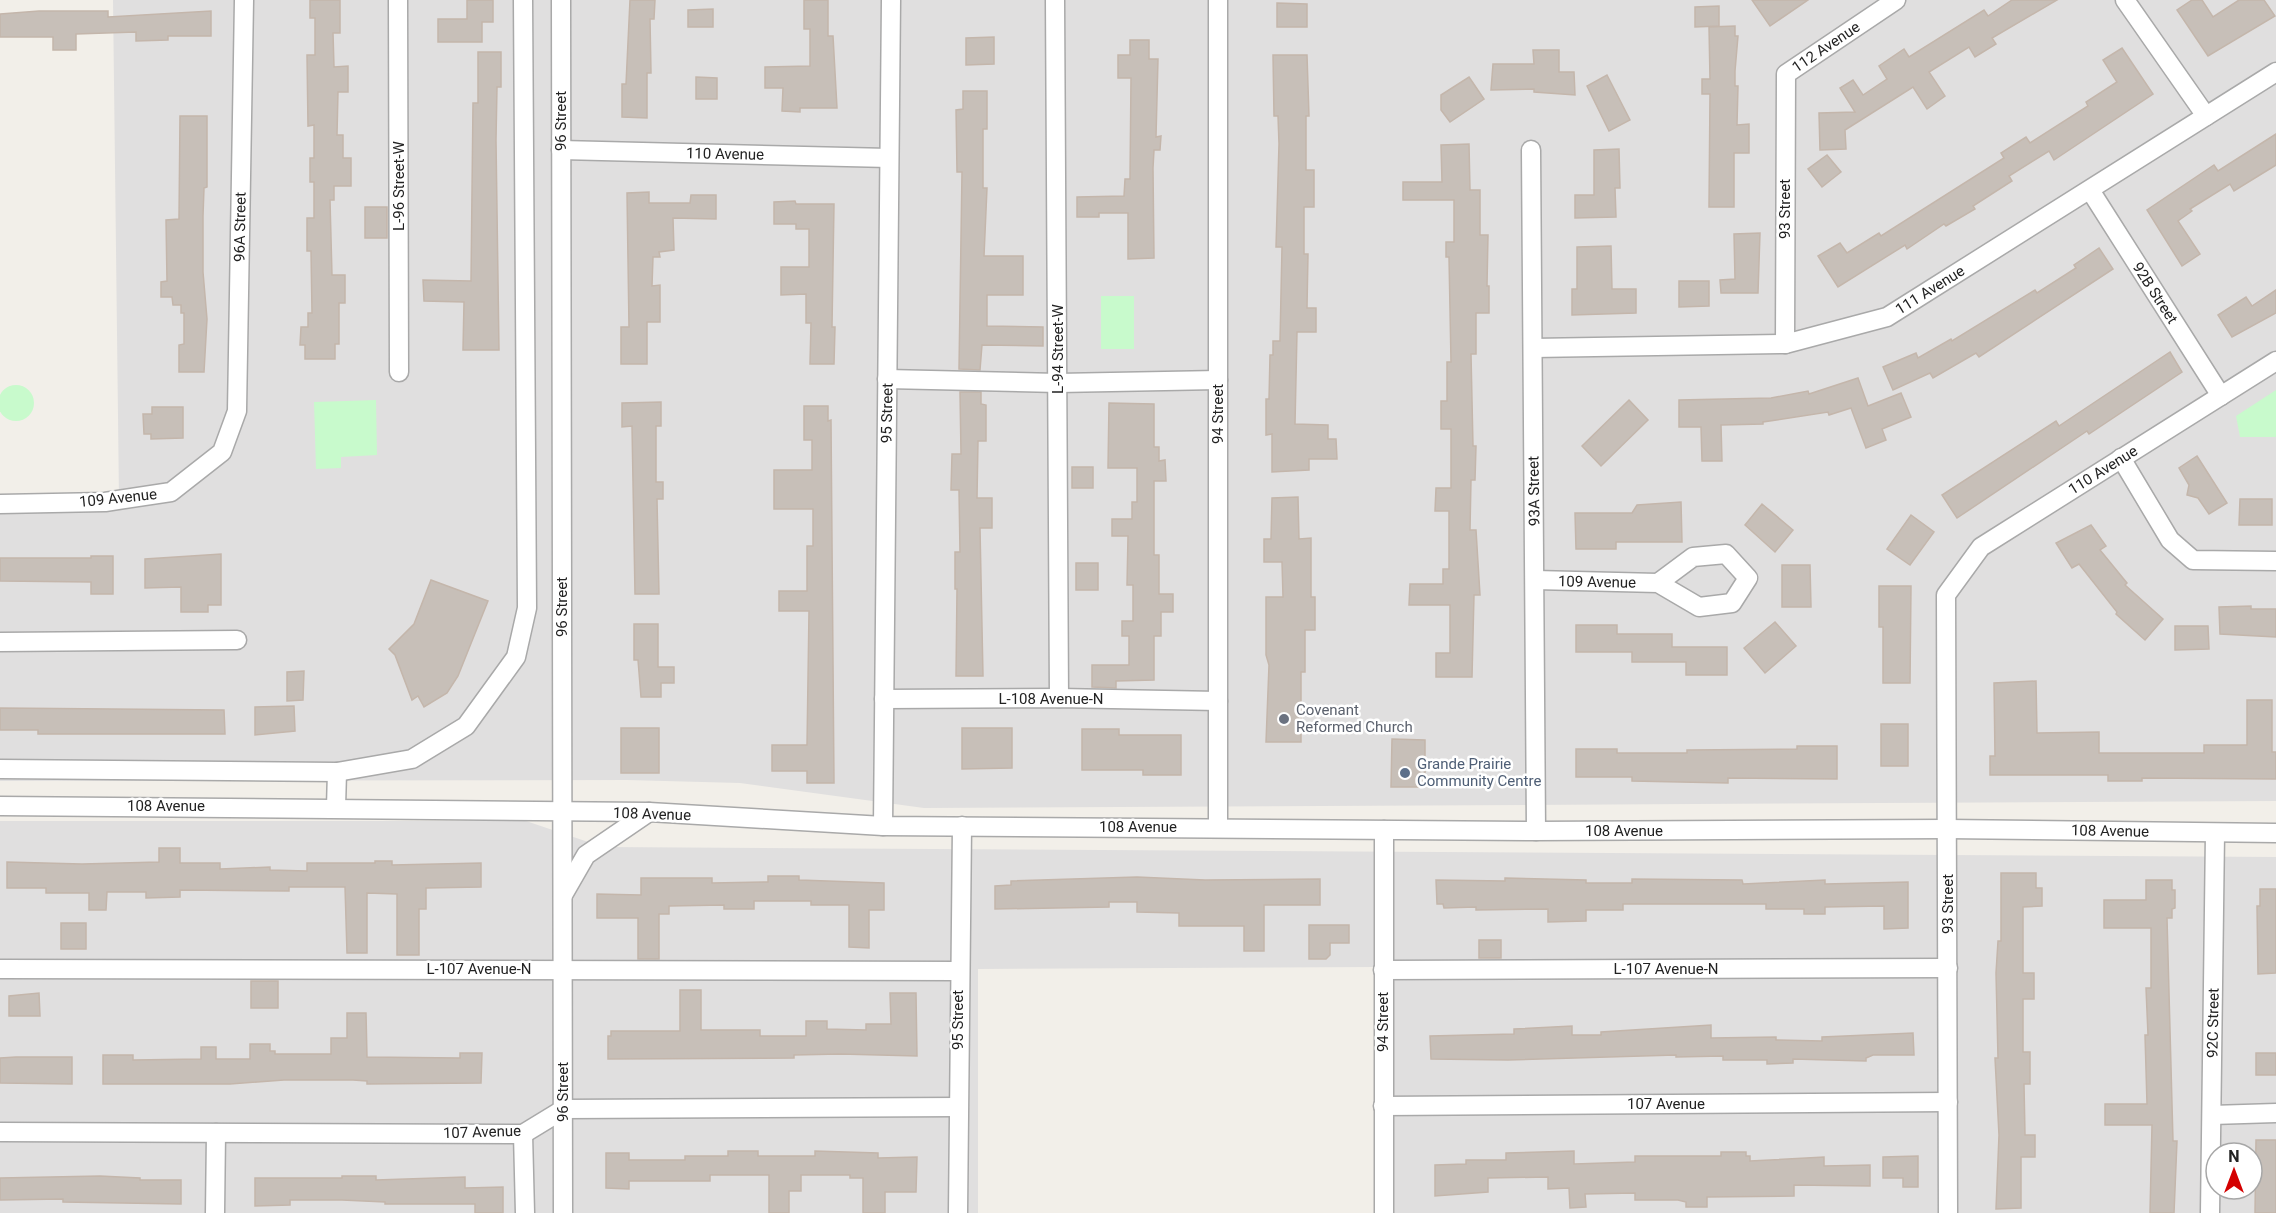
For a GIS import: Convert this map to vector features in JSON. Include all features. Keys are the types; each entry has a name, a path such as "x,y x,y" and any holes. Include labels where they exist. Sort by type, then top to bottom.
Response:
{"street":[{"name":"96A Street","path":"222,452 237,411 244,0"},
{"name":"L-96 Street-W","path":"398,0 399,372"},
{"path":"0,769 337,772 412,759 466,726 516,657 527,608 523,0"},
{"name":"96 Street","path":"561,0 564,1109 562,1213"},
{"name":"95 Street","path":"883,826 891,0"},
{"name":"L-94 Street-W","path":"1055,0 1059,698"},
{"name":"94 Street","path":"1218,0 1218,827"},
{"name":"112 Avenue","path":"1786,74 1896,0"},
{"path":"2125,0 2206,116"},
{"name":"111 Avenue","path":"1533,348 1785,344 1887,316 2276,72"},
{"name":"93 Street","path":"1785,344 1786,74"},
{"name":"110 Avenue","path":"561,150 889,158"},
{"name":"93A Street","path":"1531,150 1536,831"},
{"name":"92B Street","path":"2090,190 2221,396"},
{"name":"110 Avenue","path":"1946,595 1981,547 2276,361"},
{"path":"887,379 1058,383 1218,380"},
{"name":"109 Avenue","path":"0,504 105,502 171,492 222,452"},
{"path":"2121,459 2170,540 2193,560 2276,561"},
{"name":"109 Avenue","path":"1535,580 1658,583"},
{"name":"93 Street","path":"1946,595 1948,1213"},
{"path":"0,642 237,640"},
{"name":"L-108 Avenue-N","path":"884,699 1059,698 1218,701"},
{"path":"336,807 337,772"},
{"name":"108 Avenue","path":"0,806 336,807 650,812 883,826 1536,831 1947,829 2276,833"},
{"path":"562,897 586,855 650,812"},
{"name":"95 Street","path":"958,1213 958,970 962,826"},
{"name":"94 Street","path":"1384,830 1384,1213"},
{"name":"92C Street","path":"2210,1213 2216,832"},
{"name":"L-107 Avenue-N","path":"1383,970 1948,968"},
{"name":"L-107 Avenue-N","path":"0,969 958,970"},
{"name":"107 Avenue","path":"1383,1106 1948,1102"},
{"path":"564,1109 958,1107"},
{"name":"107 Avenue","path":"0,1132 523,1134 564,1109"},
{"path":"2212,1115 2276,1113"},
{"path":"215,1213 216,1133"},
{"path":"523,1134 525,1213"}],"shaded area":[{"path":"113,0 2276,0 2276,801 924,808 740,783 627,780 0,781 0,498 119,499"},
{"path":"0,821 526,821 603,847 2276,857 2276,1213 1376,1213 1375,967 978,969 978,1213 0,1213"}],"green space":[{"path":"1101,296 1134,296 1134,349 1101,349"},
{"path":"16,385 29,390 34,403 29,416 16,421 3,416 -2,403 3,390"},
{"path":"2276,390 2276,437 2240,437 2236,416"},
{"path":"376,400 377,455 341,457 341,468 316,469 314,402"}],"building":[{"path":"310,0 340,0 340,33 333,33 334,67 348,66 348,92 338,92 337,135 343,135 343,158 351,158 351,186 334,186 334,200 330,200 332,275 345,275 345,303 339,303 339,344 335,344 335,359 305,359 305,345 300,345 301,327 308,327 308,313 312,313 311,251 307,251 307,218 314,218 314,182 310,182 310,158 314,158 314,125 308,126 307,55 315,55 315,18 310,18"},
{"path":"467,0 493,0 493,22 482,22 482,42 438,42 438,19 467,19"},
{"path":"630,0 655,0 654,19 650,19 651,73 647,73 647,118 622,117 622,84 626,84"},
{"path":"804,0 828,0 828,36 833,36 837,108 800,108 800,112 782,111 783,88 765,88 765,67 810,66 810,29 804,29"},
{"path":"1752,0 1808,0 1770,26"},
{"path":"2012,0 2057,0 1992,38 1996,44 1975,57 1969,47 1929,72 1945,96 1927,109 1913,87 1845,130 1846,149 1820,150 1819,113 1855,112 1840,88 1853,80 1863,95 1887,79 1879,66 1904,49 1909,57 1984,10 1988,16"},
{"path":"2192,0 2202,0 2213,17 2239,0 2264,0 2275,16 2208,56 2177,10"},
{"path":"1277,3 1307,4 1307,27 1277,27"},
{"path":"1719,6 1719,26 1695,27 1695,7"},
{"path":"713,9 713,27 688,27 688,10"},
{"path":"39,11 108,11 108,17 211,11 211,36 168,36 168,40 136,41 136,32 76,34 76,50 53,50 53,37 0,37 0,14"},
{"path":"1735,26 1735,36 1738,36 1735,71 1735,86 1738,86 1737,125 1749,124 1749,153 1734,153 1734,207 1709,207 1710,94 1702,94 1702,79 1710,79 1709,27"},
{"path":"994,37 994,64 966,65 966,38"},
{"path":"1130,40 1149,40 1149,59 1158,59 1156,137 1161,136 1160,150 1154,150 1154,258 1128,259 1128,213 1099,213 1099,217 1077,217 1077,197 1124,196 1125,179 1130,179 1131,78 1118,78 1118,55 1130,55"},
{"path":"2122,48 2153,94 2054,160 2049,151 2009,176 2012,181 1973,206 1975,209 1946,226 1944,224 1907,249 1905,245 1838,287 1818,256 1840,243 1847,253 1879,233 1881,236 2004,158 2001,153 2026,137 2030,143 2088,106 2086,102 2117,82 2103,60"},
{"path":"1533,50 1559,50 1559,72 1574,72 1575,95 1534,92 1534,89 1491,90 1493,64 1534,64"},
{"path":"478,52 501,52 501,87 497,87 496,140 499,350 463,350 464,302 424,301 423,280 471,281 473,103 478,103"},
{"path":"1273,55 1307,55 1309,116 1306,116 1306,170 1314,170 1314,207 1304,207 1304,254 1308,254 1307,308 1316,308 1316,332 1297,332 1295,424 1328,425 1328,439 1336,439 1337,459 1309,459 1309,470 1272,472 1272,434 1266,435 1266,399 1269,399 1270,355 1273,355 1273,341 1280,341 1282,247 1276,247 1279,144 1278,116 1274,116"},
{"path":"1607,75 1630,120 1609,131 1587,86"},
{"path":"696,77 717,78 717,99 696,99"},
{"path":"1469,77 1484,99 1450,122 1441,110 1441,95"},
{"path":"963,91 987,91 987,129 983,129 983,188 987,188 984,256 1023,256 1023,295 987,295 987,326 1043,327 1043,346 982,345 980,370 959,369 962,172 957,172 956,110 963,109"},
{"path":"180,116 207,116 207,187 204,188 203,216 203,272 207,319 204,372 179,372 179,345 184,344 184,313 181,313 181,305 173,305 172,297 161,297 161,282 167,281 166,220 179,219"},
{"path":"2276,134 2276,165 2234,191 2230,184 2190,209 2192,211 2178,221 2200,254 2182,266 2147,210 2214,165 2218,171"},
{"path":"1469,144 1470,190 1480,190 1480,235 1488,235 1489,313 1476,313 1476,354 1471,354 1473,446 1476,446 1475,480 1471,480 1470,530 1476,530 1480,595 1474,595 1472,677 1436,677 1436,653 1450,653 1450,605 1409,605 1410,584 1443,584 1443,569 1449,569 1449,511 1435,511 1436,488 1451,488 1451,429 1441,429 1441,401 1447,401 1447,362 1451,362 1449,257 1446,257 1446,242 1454,242 1454,200 1403,200 1403,182 1442,182 1441,145"},
{"path":"1619,149 1620,188 1615,188 1616,217 1575,218 1575,195 1594,195 1594,150"},
{"path":"1827,155 1841,172 1822,187 1808,169"},
{"path":"649,192 649,203 690,203 691,195 716,195 716,219 673,218 674,250 659,252 660,257 653,257 652,286 660,285 660,322 647,322 647,364 621,364 621,327 629,327 627,193"},
{"path":"795,201 796,204 834,204 832,327 835,327 834,364 810,364 811,323 806,323 806,294 781,295 781,267 809,267 809,229 796,229 796,224 774,224 774,202"},
{"path":"365,207 387,207 387,238 365,238"},
{"path":"1760,233 1758,293 1721,293 1720,280 1735,279 1734,234"},
{"path":"1611,246 1612,289 1636,289 1636,313 1572,315 1572,289 1577,289 1577,247"},
{"path":"2099,248 2113,269 1979,357 1976,353 1933,378 1930,373 1893,390 1883,367 1916,353 1918,358 1951,339 1952,341 2035,290 2037,293 2076,268 2074,265"},
{"path":"1679,281 1709,281 1709,306 1679,307"},
{"path":"2276,290 2276,313 2232,337 2218,315 2246,297 2252,306"},
{"path":"2170,352 2182,372 2089,434 2087,431 1957,518 1942,495 2056,421 2059,426"},
{"path":"1858,378 1868,406 1901,393 1911,417 1882,429 1886,440 1866,448 1851,408 1829,415 1828,412 1763,422 1763,424 1721,425 1722,461 1702,461 1701,427 1679,427 1679,400 1771,398 1808,391 1809,394"},
{"path":"960,392 981,392 981,404 986,405 986,441 978,441 977,498 992,498 992,528 980,528 983,676 956,676 955,552 960,552 959,490 951,490 952,454 961,454"},
{"path":"1629,400 1648,420 1601,466 1582,446"},
{"path":"661,402 661,426 656,426 656,482 663,482 663,499 657,499 659,594 635,594 632,426 622,427 622,403"},
{"path":"1109,403 1154,404 1154,447 1159,447 1159,461 1165,460 1166,481 1154,481 1154,555 1159,555 1159,594 1173,594 1173,612 1161,612 1161,636 1154,636 1154,680 1116,681 1116,688 1092,687 1092,665 1129,665 1129,636 1122,636 1122,621 1133,621 1133,585 1127,585 1128,536 1112,536 1112,519 1132,519 1132,502 1137,502 1137,468 1108,468"},
{"path":"804,406 828,406 828,421 831,420 834,783 807,783 807,771 772,771 772,745 807,745 809,611 779,611 779,591 807,591 807,546 813,546 813,509 774,509 774,470 812,470 812,440 804,440"},
{"path":"152,407 183,407 183,438 151,439 151,434 144,434 143,414 152,414"},
{"path":"2197,456 2227,503 2209,514 2198,498 2187,495 2189,485 2179,468"},
{"path":"1072,467 1093,467 1093,488 1072,488"},
{"path":"1298,497 1299,539 1311,538 1311,597 1315,597 1315,630 1305,630 1305,672 1301,672 1301,742 1266,742 1269,665 1266,655 1266,597 1283,597 1282,562 1264,562 1264,539 1271,539 1272,498"},
{"path":"2240,499 2272,499 2272,525 2239,525"},
{"path":"1681,502 1682,542 1616,542 1616,549 1576,549 1575,513 1632,513 1637,505"},
{"path":"1762,504 1793,530 1775,552 1745,525"},
{"path":"1911,515 1934,532 1910,565 1887,549"},
{"path":"2091,525 2106,546 2100,550 2127,583 2125,585 2163,619 2145,640 2116,614 2117,612 2079,564 2072,568 2056,543"},
{"path":"221,554 221,605 208,605 208,612 181,612 181,587 145,588 145,559"},
{"path":"91,556 113,556 113,594 91,594 91,582 0,581 0,558 91,558"},
{"path":"1076,563 1098,563 1098,590 1076,590"},
{"path":"1782,565 1810,565 1811,607 1782,607"},
{"path":"431,580 488,601 458,676 447,693 424,707 418,696 412,700 395,655 389,649 414,624"},
{"path":"1879,586 1911,586 1910,683 1883,683 1883,627 1879,627"},
{"path":"2251,606 2251,609 2276,609 2276,637 2220,634 2219,607"},
{"path":"1775,622 1796,646 1765,673 1744,648"},
{"path":"634,624 658,624 658,667 674,667 674,683 661,683 661,697 641,697 638,660 634,660"},
{"path":"1576,625 1617,625 1617,634 1672,634 1672,647 1727,647 1727,675 1686,675 1686,662 1632,662 1632,652 1576,652"},
{"path":"2175,626 2208,626 2209,649 2175,650"},
{"path":"304,671 303,700 287,701 287,672"},
{"path":"2036,681 2037,733 2099,732 2099,753 2204,753 2204,745 2247,745 2247,700 2272,700 2272,752 2276,752 2276,779 2142,778 2142,781 2108,781 2108,775 1990,775 1990,756 1995,756 1994,683"},
{"path":"294,706 295,731 255,735 255,707"},
{"path":"0,708 224,710 225,734 38,734 38,730 0,730"},
{"path":"1881,724 1908,724 1908,766 1881,766"},
{"path":"621,728 659,728 659,773 621,773"},
{"path":"962,728 1012,728 1012,768 962,769"},
{"path":"1082,729 1119,729 1119,735 1181,735 1181,775 1143,775 1143,770 1082,770"},
{"path":"1392,739 1425,740 1425,787 1391,787"},
{"path":"1797,746 1837,746 1837,779 1728,778 1728,783 1632,781 1632,777 1576,777 1576,749 1617,749 1617,753 1687,753 1687,750 1797,749"},
{"path":"159,848 180,848 180,863 220,863 220,869 270,867 270,870 307,871 307,863 375,863 375,861 392,861 392,865 481,863 481,887 426,888 426,909 419,909 419,955 397,955 397,894 367,893 367,953 347,953 345,887 289,887 289,891 180,890 180,897 146,898 146,892 107,892 106,910 89,910 89,893 46,893 46,888 7,888 7,862 82,864 159,862"},
{"path":"2001,873 2036,873 2036,888 2042,888 2042,906 2023,907 2023,973 2034,973 2034,999 2023,999 2023,1052 2030,1052 2030,1084 2024,1084 2025,1135 2035,1135 2035,1157 2021,1157 2021,1208 1996,1209 1999,1135 1995,1058 1998,1058 1996,973 1998,941 2001,941"},
{"path":"768,876 799,876 799,880 884,883 884,910 869,910 869,948 849,947 849,905 811,905 811,901 754,901 754,909 724,909 724,905 669,906 669,914 659,914 659,959 638,959 638,918 597,918 597,894 641,895 641,878 712,878 712,883 768,882"},
{"path":"1137,877 1205,880 1320,879 1320,905 1264,905 1264,951 1244,951 1244,926 1179,926 1179,913 1137,912 1137,902 1109,902 1109,907 995,909 995,886 1011,885 1011,881"},
{"path":"1505,878 1586,880 1586,883 1632,883 1632,879 1742,880 1743,884 1825,880 1825,884 1908,882 1908,928 1884,929 1884,906 1825,907 1825,914 1804,914 1804,909 1766,909 1766,904 1623,904 1623,910 1586,910 1586,921 1548,922 1548,909 1476,910 1476,907 1444,908 1443,904 1437,904 1436,880 1505,881"},
{"path":"2146,880 2172,880 2172,890 2175,890 2175,908 2172,909 2172,918 2167,918 2173,1141 2177,1141 2174,1213 2150,1213 2152,1125 2105,1125 2105,1104 2147,1104 2146,988 2151,988 2151,928 2104,928 2104,900 2146,900"},
{"path":"2260,889 2276,889 2276,973 2258,974 2257,906 2260,906"},
{"path":"61,923 86,923 86,949 61,949"},
{"path":"1309,925 1349,925 1349,943 1330,943 1330,955 1326,959 1309,959"},
{"path":"1479,940 1501,940 1501,958 1479,958"},
{"path":"251,981 278,981 278,1008 251,1008"},
{"path":"680,990 701,990 701,1030 760,1030 760,1036 806,1036 806,1021 827,1021 827,1029 866,1030 866,1024 891,1024 890,993 916,993 917,1056 840,1054 794,1055 794,1058 608,1059 608,1036 611,1036 611,1031 680,1031"},
{"path":"39,993 40,1016 9,1016 9,996"},
{"path":"347,1013 366,1013 367,1057 460,1058 460,1053 482,1053 481,1083 367,1084 367,1081 353,1080 284,1080 230,1084 103,1084 103,1055 133,1055 133,1060 201,1059 201,1047 216,1047 216,1059 250,1059 250,1044 270,1044 270,1051 275,1051 275,1054 331,1054 331,1038 347,1038"},
{"path":"1711,1025 1711,1038 1776,1037 1776,1040 1822,1041 1822,1037 1913,1033 1914,1055 1873,1055 1866,1058 1866,1061 1793,1059 1793,1063 1767,1064 1767,1060 1723,1060 1723,1056 1676,1057 1676,1055 1508,1060 1431,1059 1430,1036 1514,1034 1514,1029 1572,1026 1572,1035 1601,1035 1601,1032"},
{"path":"2256,1053 2276,1053 2276,1075 2256,1075"},
{"path":"72,1057 72,1084 0,1083 0,1058"},
{"path":"2276,1140 2276,1213 2255,1213 2255,1201 2264,1201 2264,1141 2256,1141"},
{"path":"728,1151 758,1151 758,1156 815,1156 815,1151 878,1153 878,1158 917,1157 916,1192 885,1192 885,1213 863,1213 863,1178 850,1178 850,1175 801,1175 801,1191 789,1191 789,1213 769,1213 769,1175 710,1175 710,1181 629,1181 629,1189 606,1188 606,1153 629,1153 629,1160 685,1160 685,1156 728,1156"},
{"path":"1574,1151 1574,1164 1635,1162 1635,1156 1721,1156 1721,1152 1746,1152 1746,1156 1750,1156 1750,1161 1824,1157 1824,1166 1870,1165 1870,1186 1794,1185 1794,1196 1707,1197 1707,1207 1686,1207 1686,1202 1678,1200 1635,1200 1635,1193 1585,1194 1586,1207 1570,1208 1569,1188 1548,1189 1548,1177 1488,1178 1488,1192 1435,1196 1435,1165 1466,1164 1466,1160 1506,1160 1506,1153"},
{"path":"1918,1156 1918,1187 1903,1187 1903,1178 1883,1178 1883,1157"},
{"path":"100,1176 140,1178 140,1180 181,1180 181,1204 63,1202 63,1199 0,1200 0,1178"},
{"path":"342,1176 376,1176 376,1180 465,1177 465,1188 503,1187 503,1213 475,1213 475,1204 385,1204 385,1202 342,1200 290,1200 290,1205 255,1206 255,1178 342,1178"}],"place":[{"name":"Covenant Reformed Church","path":"1284,719"},
{"name":"Grande Prairie Community Centre","path":"1405,773"}]}
